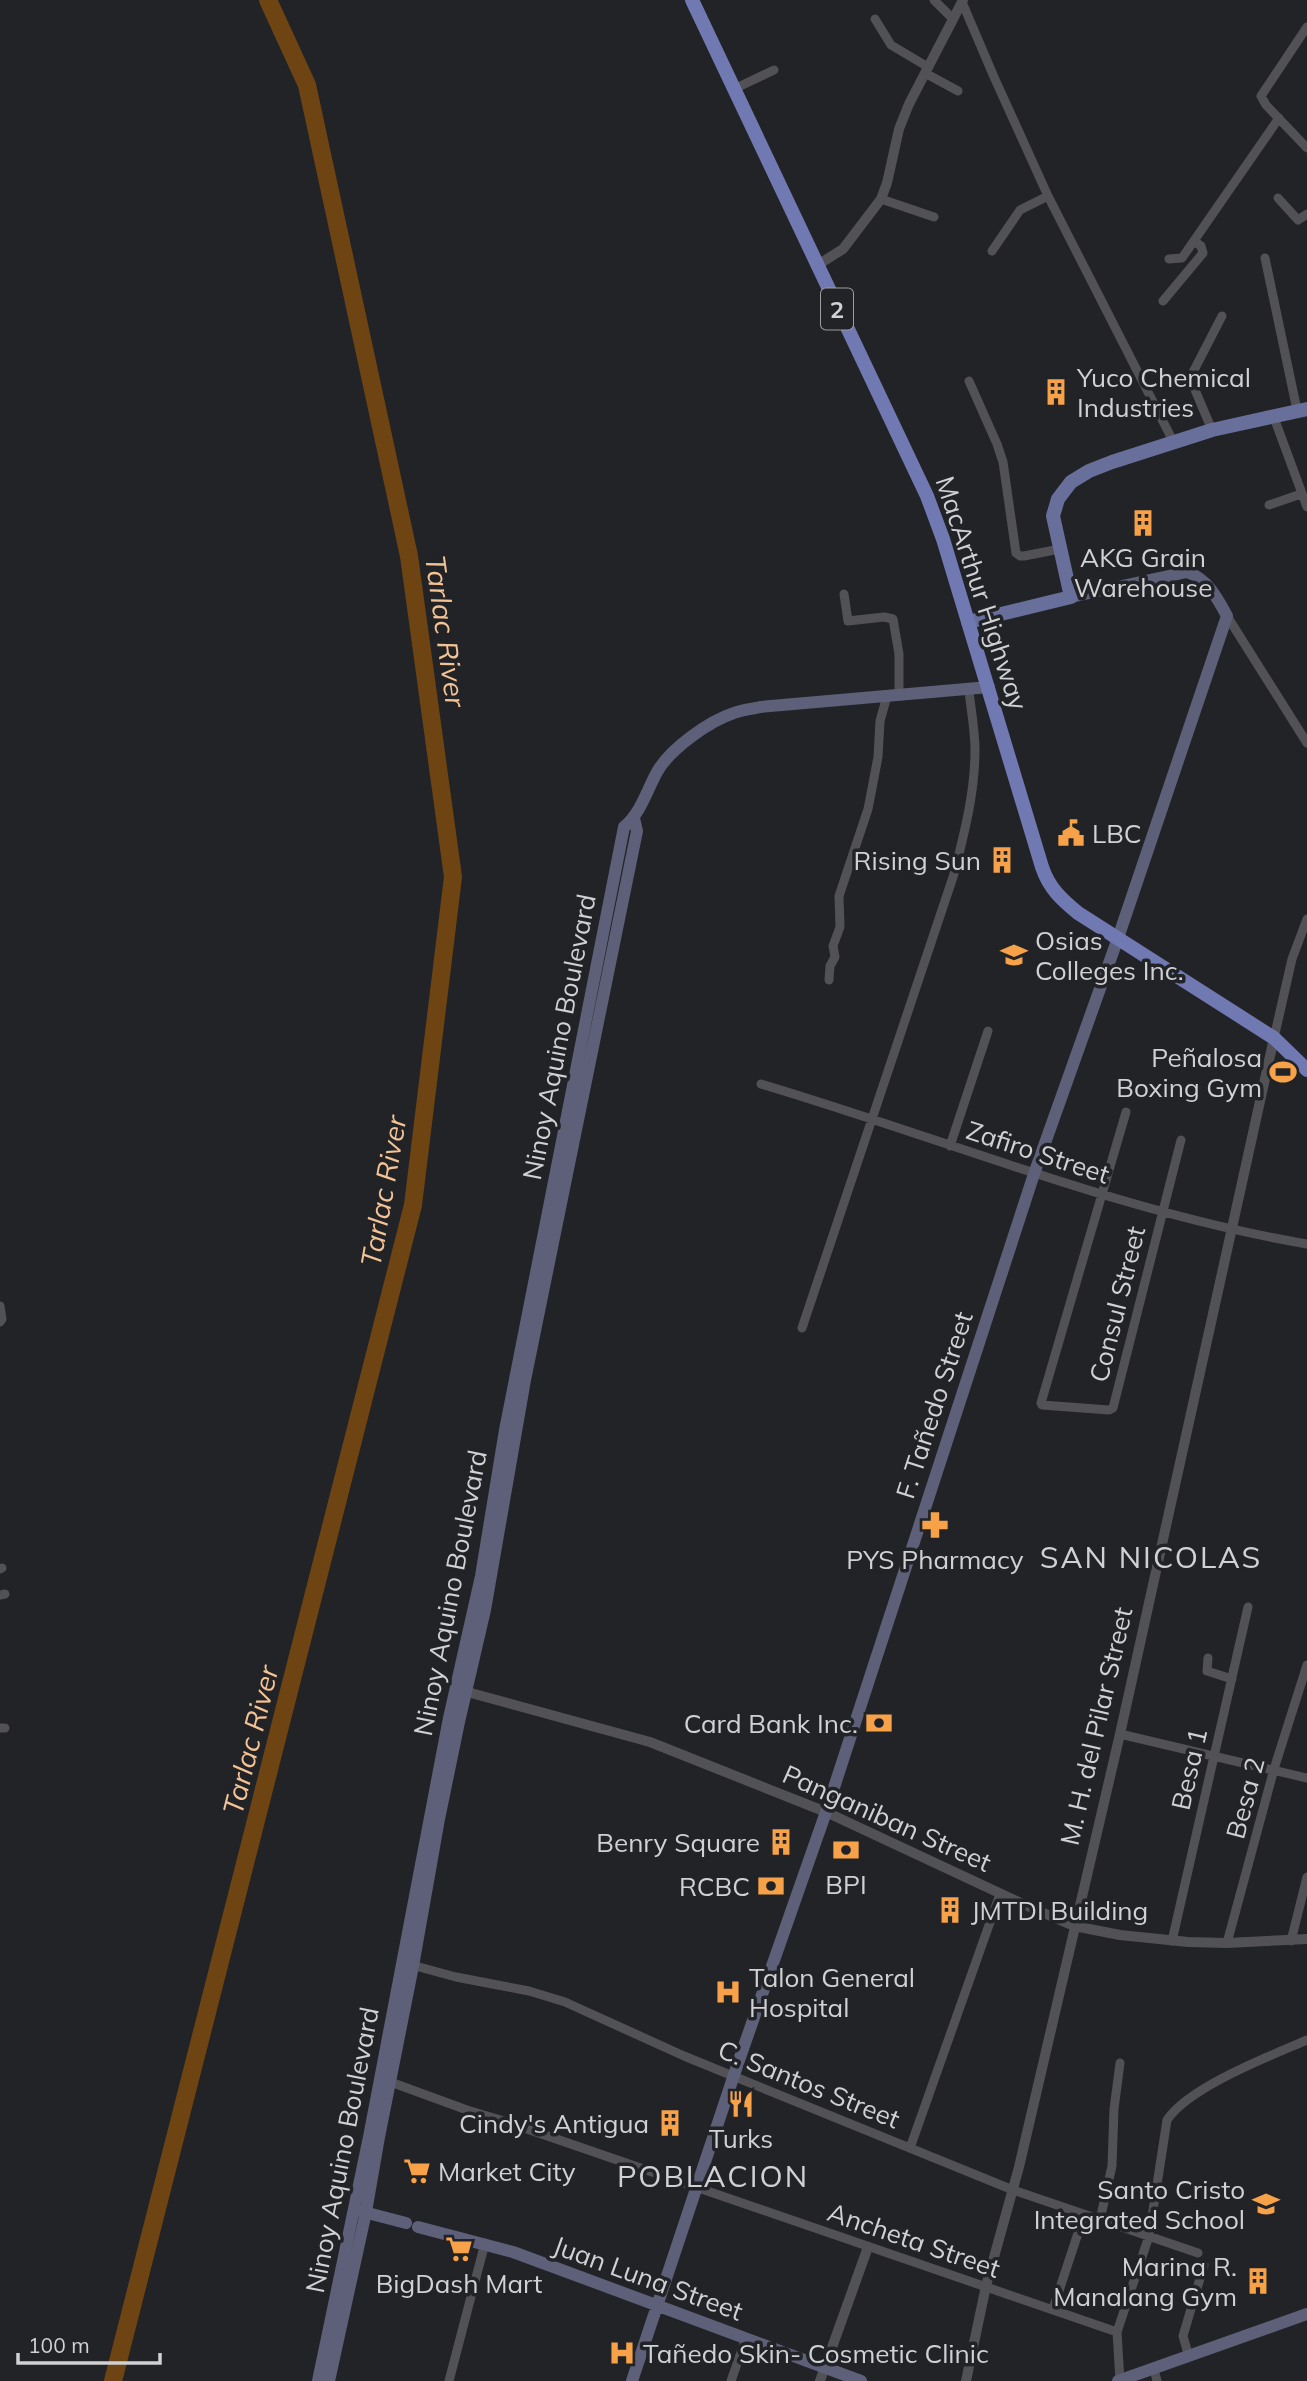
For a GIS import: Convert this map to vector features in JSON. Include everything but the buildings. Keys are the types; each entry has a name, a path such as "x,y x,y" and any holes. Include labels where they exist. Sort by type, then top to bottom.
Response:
{"highway":[{"name":"MacArthur Highway","path":"692,0 927,496 943,539 1048,883 1059,898 1078,913 1274,1038 1307,1070"}],"main road":[{"path":"1071,597 1053,516 1058,499 1071,482 1112,462 1212,430 1302,410"},
{"path":"968,622 1187,572 1207,584 1227,616"},
{"name":"F. Tañedo Street","path":"632,2381 826,1812 1034,1174 1227,616"},
{"name":"Ninoy Aquino Boulevard","path":"329,2381 461,1690 505,1430 624,827 634,818 659,768 674,752 704,728 733,713 760,707 969,691 989,687"},
{"name":"Ninoy Aquino Boulevard","path":"318,2381 360,2211"},
{"name":"Juan Luna Street","path":"360,2211 513,2252 861,2381"},
{"path":"1119,2381 1156,2375 1189,2357 1307,2314"}],"street":[{"path":"934,0 953,19"},
{"path":"816,266 843,249 881,199 899,129 926,70 963,1"},
{"path":"963,1 1048,196 1174,443"},
{"path":"876,19 891,45 958,91"},
{"path":"1307,27 1262,92 1266,105 1307,148"},
{"path":"734,89 774,70"},
{"path":"1170,259 1182,258 1279,118"},
{"path":"992,251 1020,210 1048,196"},
{"path":"1278,198 1298,219 1307,214"},
{"path":"881,199 934,217"},
{"path":"1163,301 1203,253 1201,246 1194,241"},
{"path":"1265,258 1302,410"},
{"path":"1212,430 1189,378 1222,316"},
{"path":"969,381 1003,462 1016,552 1024,556 1060,549"},
{"path":"1273,415 1307,507"},
{"path":"1269,505 1301,494"},
{"path":"829,980 830,966 835,957 833,946 840,927 839,896 868,809 878,757 880,721 893,696 899,654 892,619 884,617 848,621 844,594"},
{"path":"1227,616 1307,743"},
{"path":"802,1328 954,874 969,815 975,750 969,691"},
{"path":"1274,1038 1292,959 1307,919"},
{"path":"950,1146 988,1031"},
{"name":"M. H. del Pilar Street","path":"965,2381 986,2286 1013,2190 1120,1734 1139,1637 1194,1404 1274,1038"},
{"name":"Zafiro Street","path":"761,1084 1162,1213 1307,1244"},
{"path":"1102,1195 1126,1112"},
{"name":"Consul Street","path":"1102,1195 1041,1405 1109,1410 1113,1408 1181,1140"},
{"path":"0,1306 0,1322"},
{"name":"Besa 1","path":"1172,1941 1248,1607"},
{"path":"1208,1658 1207,1671 1232,1679"},
{"name":"Besa 2","path":"1227,1943 1274,1769 1307,1665"},
{"name":"Panganiban Street","path":"461,1690 650,1742 826,1812 1074,1926 1172,1941 1227,1943 1307,1940"},
{"path":"1120,1734 1307,1778"},
{"path":"1291,1941 1307,1877"},
{"path":"910,2148 1000,1894"},
{"name":"C. Santos Street","path":"408,1964 456,1977 529,1991 565,2002 684,2056 1013,2190 1198,2253"},
{"path":"1119,2381 1117,2332 1149,2236 1166,2124 1170,2115 1214,2083 1307,2040"},
{"path":"1100,2220 1112,2166 1114,2109 1120,2063"},
{"name":"Ancheta Street","path":"385,2080 1117,2332"},
{"path":"1053,2309 1084,2215"},
{"path":"449,2381 485,2244"},
{"path":"820,2381 868,2247"},
{"path":"1189,2357 1184,2336 1204,2265"},
{"path":"731,2381 746,2339"}],"waterway":[{"name":"Tarlac River","path":"113,2381 413,1205 453,877 409,556 307,85 268,0"}],"place":[{"name":"Yuco Chemical Industries","path":"1056,392"},
{"name":"AKG Grain Warehouse","path":"1143,523"},
{"name":"LBC","path":"1071,833"},
{"name":"Rising Sun","path":"1002,860"},
{"name":"Osias Colleges Inc.","path":"1014,955"},
{"name":"Peñalosa Boxing Gym","path":"1283,1072"},
{"name":"PYS Pharmacy","path":"935,1525"},
{"name":"Card Bank Inc.","path":"879,1723"},
{"name":"Benry Square","path":"781,1842"},
{"name":"BPI","path":"846,1850"},
{"name":"RCBC","path":"771,1886"},
{"name":"JMTDI Building","path":"950,1910"},
{"name":"Talon General Hospital","path":"728,1992"},
{"name":"Turks","path":"741,2104"},
{"name":"Cindy's Antigua","path":"670,2123"},
{"name":"Market City","path":"417,2171"},
{"name":"Santo Cristo Integrated School","path":"1266,2204"},
{"name":"BigDash Mart","path":"459,2249"},
{"name":"Marina R. Manalang Gym","path":"1258,2281"},
{"name":"Tañedo Skin- Cosmetic Clinic","path":"622,2353"}],"district":[{"name":"SAN NICOLAS","path":"1151,1557"},
{"name":"POBLACION","path":"713,2176"}]}
